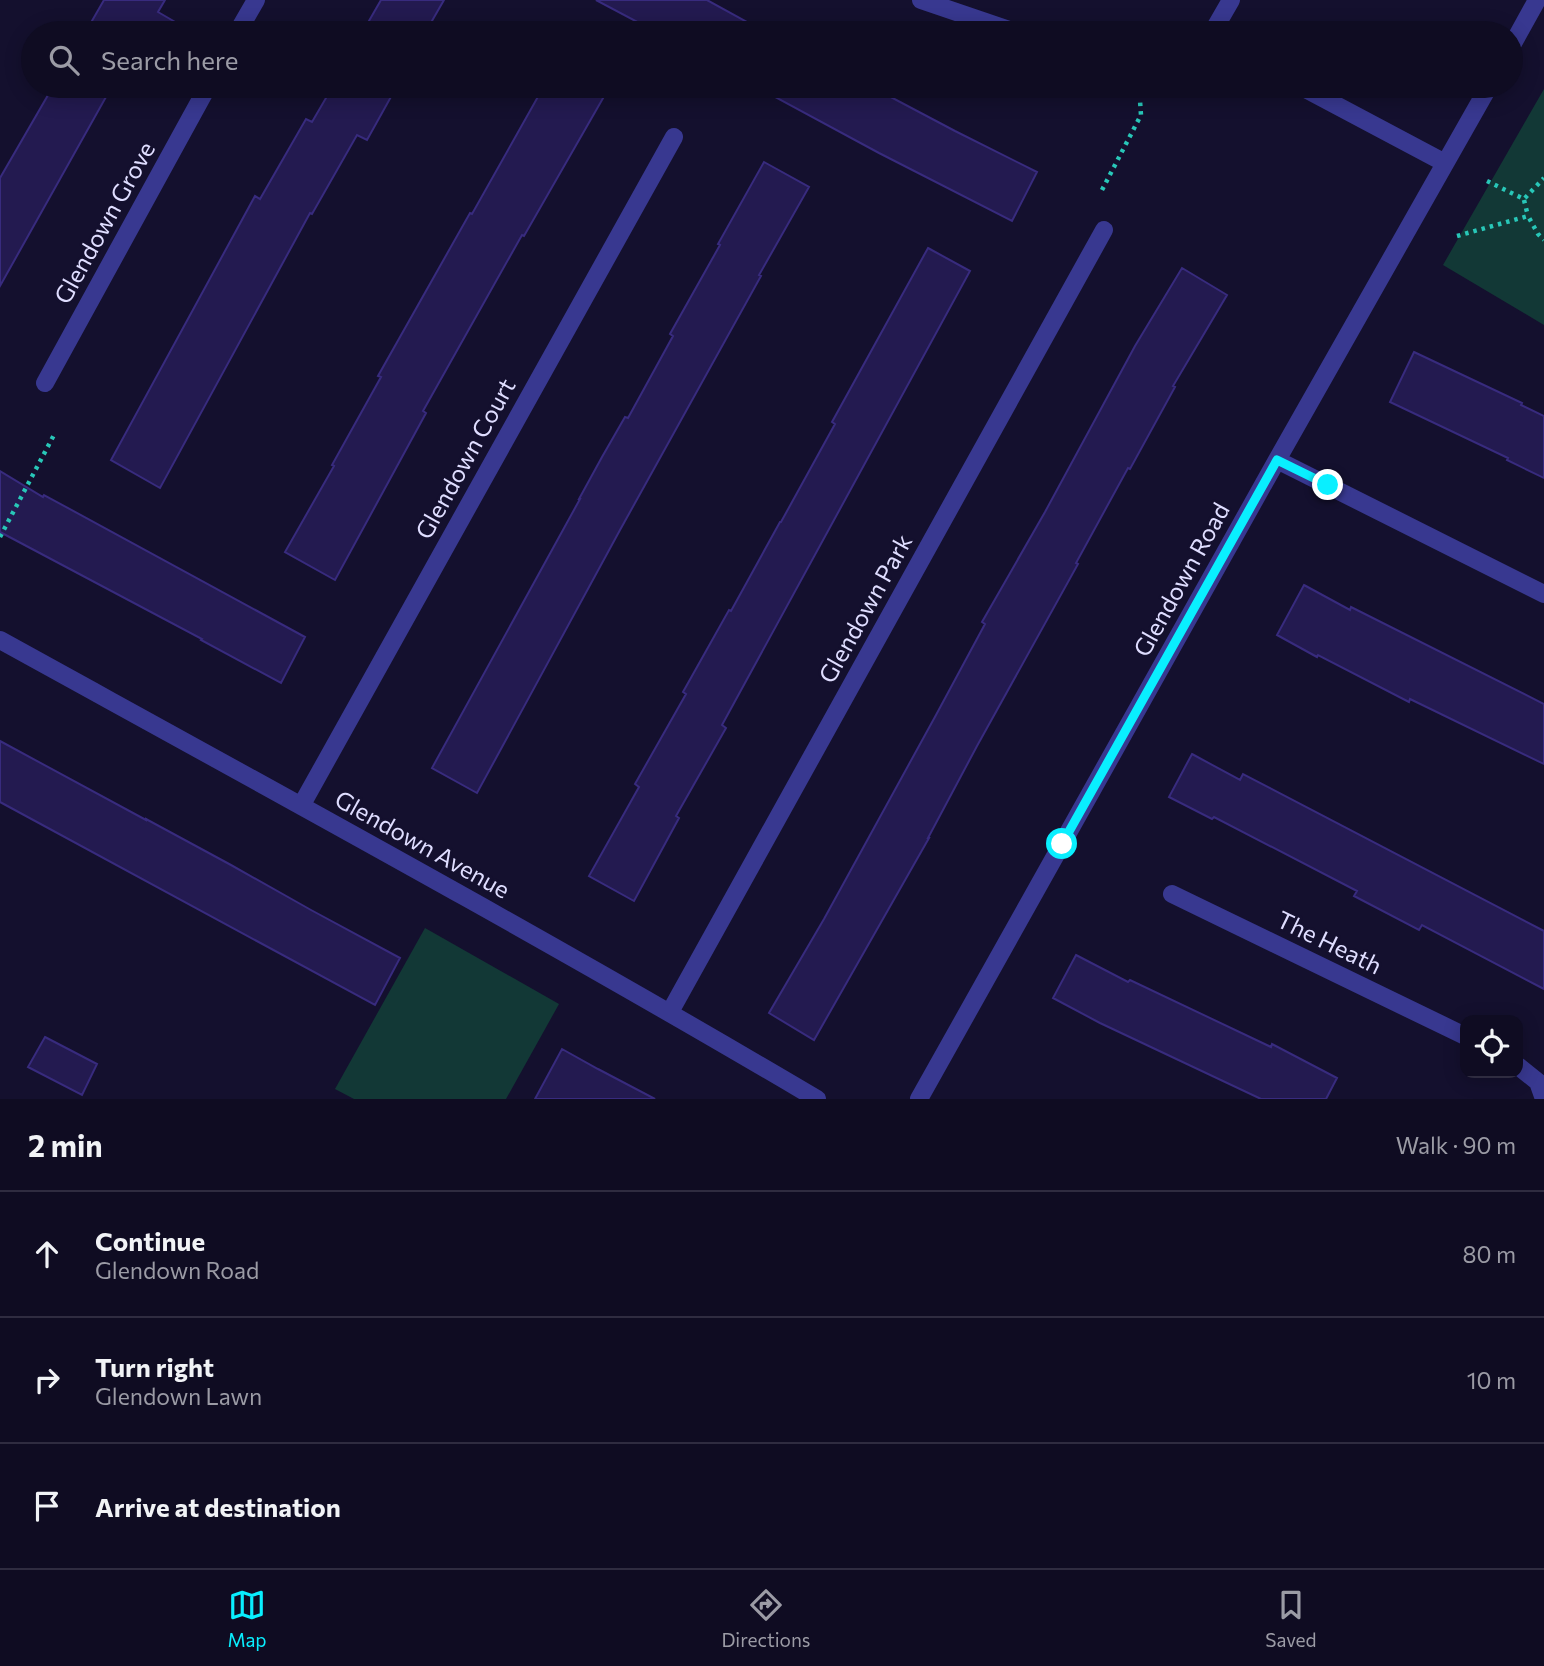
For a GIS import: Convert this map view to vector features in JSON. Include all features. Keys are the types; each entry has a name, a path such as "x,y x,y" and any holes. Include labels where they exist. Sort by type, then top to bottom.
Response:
{"street":[{"path":"244,21 256,0"},
{"path":"921,0 983,21"},
{"path":"1219,21 1231,0"},
{"path":"1523,26 1538,0"},
{"name":"Glendown Grove","path":"45,383 201,98"},
{"path":"1323,98 1445,163"},
{"name":"Glendown Road","path":"919,1099 1482,98"},
{"name":"Glendown Court","path":"301,806 674,137"},
{"name":"Glendown Park","path":"670,1012 1104,230"},
{"path":"1277,460 1544,594"},
{"name":"Glendown Avenue","path":"0,640 670,1012 817,1099"},
{"name":"The Heath","path":"1172,894 1460,1034"},
{"path":"1523,1070 1538,1082 1544,1099"}],"path":[{"path":"1102,190 1141,115 1140,98"},
{"path":"1524,200 1544,178"},
{"path":"1487,181 1524,200 1528,216 1544,240"},
{"path":"1457,236 1528,216"},
{"path":"0,537 55,433"}],"green space":[{"path":"1544,89 1544,325 1443,265"},
{"path":"425,928 559,1004 506,1099 354,1099 335,1089"}],"building":[{"path":"104,0 165,0 158,12 173,21 92,21"},
{"path":"381,0 444,0 432,21 369,21"},
{"path":"596,0 707,0 745,21 635,21"},
{"path":"46,98 105,98 0,286 0,178"},
{"path":"326,98 390,98 367,140 357,135 312,214 310,213 160,488 111,460 255,196 260,199 306,119 312,122"},
{"path":"537,98 603,98 423,411 426,413 335,580 285,552 381,377 378,376 470,213 472,214"},
{"path":"777,98 893,98 1037,172 1012,221"},
{"path":"764,162 809,187 477,793 432,768 602,457 625,417 628,418 673,336 670,334"},
{"path":"928,248 970,271 722,725 726,728 676,816 679,818 634,901 589,876 639,787 635,784 686,694 683,692 781,522 835,424 832,422"},
{"path":"1182,268 1227,295 1173,386 1175,387 1076,563 1078,564 929,838 814,1040 769,1013 936,715 985,624 982,622 1135,346"},
{"path":"1414,352 1544,416 1544,478 1390,402"},
{"path":"0,471 43,497 44,495 305,637 281,683 0,532"},
{"path":"1304,585 1544,704 1544,764 1410,699 1409,702 1277,635"},
{"path":"0,741 400,958 375,1005 0,802"},
{"path":"1192,754 1240,780 1243,774 1544,931 1544,989 1422,925 1419,930 1354,896 1357,891 1214,817 1212,819 1169,797"},
{"path":"1076,955 1128,982 1130,980 1271,1047 1272,1044 1337,1078 1326,1099 1261,1099 1053,998"},
{"path":"45,1037 97,1064 82,1095 28,1067"},
{"path":"562,1049 598,1069 655,1099 535,1099"}],"route":[{"path":"1062,844 1277,460 1328,485"}]}
